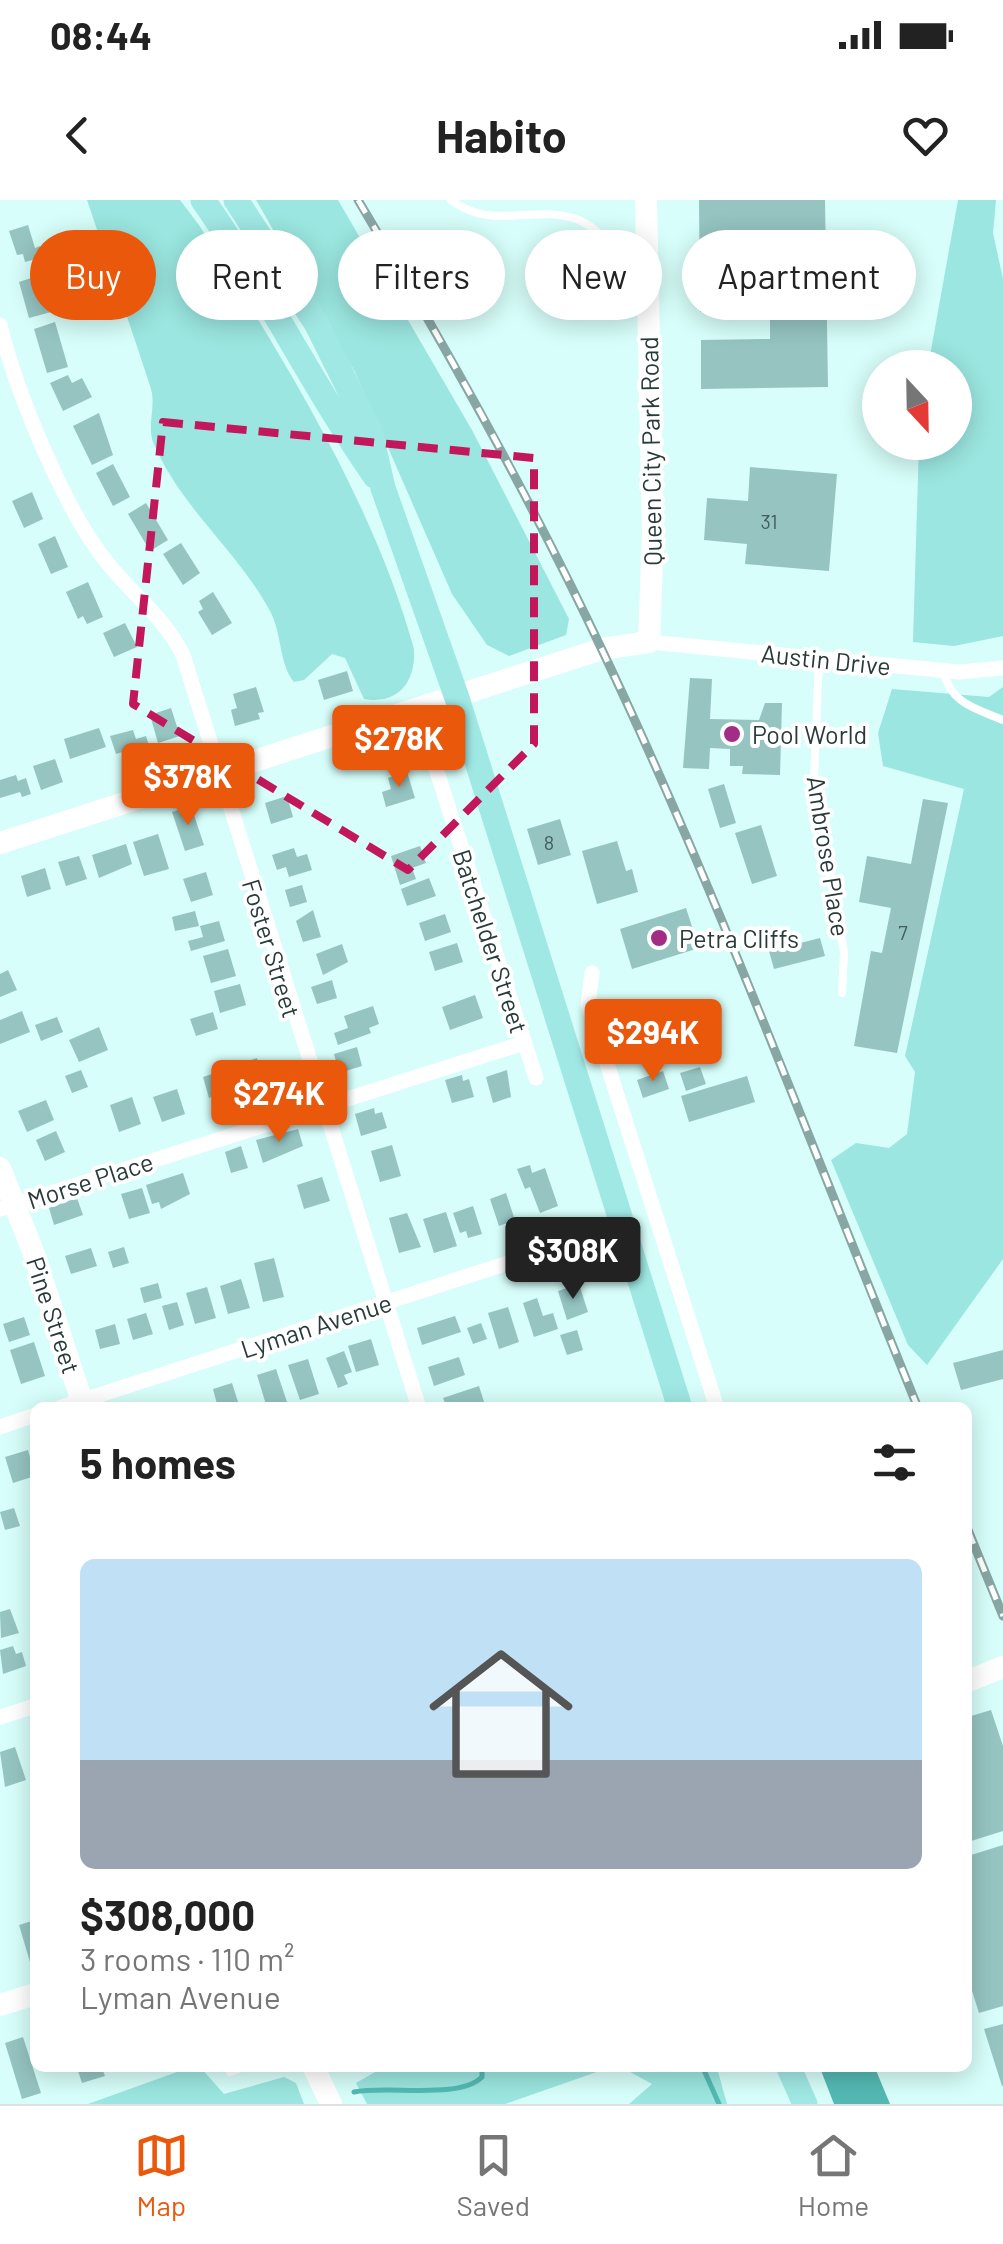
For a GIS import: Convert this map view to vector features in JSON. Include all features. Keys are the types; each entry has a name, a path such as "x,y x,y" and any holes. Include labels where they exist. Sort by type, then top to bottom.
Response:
{"main road":[{"path":"202,200 277,311 350,442 383,488"},
{"path":"236,200 285,270 370,431 383,488 457,698 678,1402"},
{"name":"Queen City Park Road","path":"646,200 646,230"},
{"name":"Queen City Park Road","path":"648,320 653,534 649,642"},
{"path":"0,843 602,649 649,642"},
{"name":"Pine Street","path":"0,1168 8,1207 82,1402"},
{"path":"972,1680 1003,1667"},
{"path":"0,2006 30,1996"},
{"path":"316,2072 331,2104"},
{"path":"791,2072 805,2104"}],"street":[{"name":"Foster Street","path":"0,325 18,388 84,527 104,559 174,635 417,1402"},
{"name":"Austin Drive","path":"649,642 943,670 1003,668"},
{"name":"Batchelder Street","path":"429,747 536,1078"},
{"path":"592,973 588,1004 715,1402"},
{"name":"Morse Place","path":"8,1207 524,1043"},
{"name":"Lyman Avenue","path":"89,1402 574,1242"},
{"path":"0,1427 30,1418"},
{"path":"0,1718 30,1708"}],"lane":[{"path":"450,200 470,214 556,215 583,222 591,230"},
{"name":"Ambrose Place","path":"819,658 814,781 844,952 842,994"},
{"path":"943,670 947,690 961,703 1003,720"}],"highlighted area":[{"path":"163,422 534,458 534,744 408,870 133,704"}],"shaded area":[{"path":"87,200 180,200 199,225 202,230 176,230 176,320 258,320 292,377 350,484 396,593 414,660 409,680 396,694 364,699 345,658 332,654 304,680 294,682 289,675 270,611 242,568 178,487 153,442 151,389 128,320 156,320 156,230 97,230"},
{"path":"256,200 338,200 355,230 338,230 338,320 408,320 472,430 569,619 566,635 509,656 487,645 452,594 355,372 318,308 318,230 273,230"},
{"path":"958,200 996,200 993,233 1003,279 1003,636 954,646 913,642 918,460 972,460 972,350 931,350"},
{"path":"1003,687 1003,1259 927,1365 908,1345 831,1160 856,1143 889,1148 907,1134 915,1072 905,1056 964,789 883,766 878,733 892,689 989,697"},
{"path":"177,2072 205,2072 224,2094 284,2077 296,2083 304,2104 88,2104"},
{"path":"375,2072 597,2072 505,2104 367,2104 356,2083"},
{"path":"630,2072 718,2072 727,2104 629,2104 652,2084"},
{"path":"822,2072 877,2072 890,2104 834,2104"}],"building":[{"path":"699,200 825,200 825,230 699,230"},
{"path":"28,225 30,261 25,262 23,254 17,255 9,231"},
{"path":"30,278 30,318 29,318 19,282"},
{"path":"770,320 827,320 828,387 701,389 701,340 770,339"},
{"path":"55,322 68,367 47,373 34,329"},
{"path":"68,375 72,383 82,378 92,397 63,411 50,383"},
{"path":"99,413 113,455 92,465 73,426"},
{"path":"113,464 130,497 113,506 96,473"},
{"path":"750,467 837,474 829,571 745,564 747,544 704,540 707,498 748,501"},
{"path":"32,492 43,519 24,528 12,501"},
{"path":"146,503 168,540 150,551 128,514"},
{"path":"55,536 68,567 51,574 38,544"},
{"path":"181,543 200,573 183,585 163,554"},
{"path":"88,582 103,617 87,624 83,616 78,619 66,592"},
{"path":"213,592 232,623 212,635 198,612 203,609 199,601"},
{"path":"125,623 137,647 114,657 103,633"},
{"path":"347,671 353,691 324,700 318,680"},
{"name":"Pool World","path":"690,678 712,679 710,719 759,720 765,703 782,703 780,775 742,774 743,766 730,766 730,749 710,748 709,769 683,768"},
{"path":"256,687 264,712 258,713 260,719 235,726 231,710 237,708 233,694"},
{"path":"171,708 180,736 158,743 150,715"},
{"path":"99,728 106,747 70,759 64,739"},
{"path":"133,730 136,739 146,736 151,752 139,756 136,748 116,754 110,736"},
{"path":"55,759 63,782 41,790 33,766"},
{"path":"407,772 415,798 386,807 382,792 391,789 388,778"},
{"path":"16,775 18,781 26,778 31,794 22,797 20,792 0,798 0,780"},
{"path":"724,784 736,823 720,828 708,789"},
{"path":"287,796 293,817 271,824 265,803"},
{"path":"923,799 948,803 897,1053 854,1046 871,951 882,953 891,908 859,902 867,856 911,864"},
{"path":"191,806 204,845 185,851 172,812"},
{"path":"560,819 571,855 538,865 527,829"},
{"path":"761,825 777,876 752,884 735,833"},
{"path":"158,834 169,869 144,876 133,842"},
{"path":"617,841 626,871 632,869 638,892 597,904 582,851"},
{"path":"126,844 132,864 99,878 92,855"},
{"path":"420,846 426,863 412,868 416,879 400,885 391,856"},
{"path":"294,848 297,857 307,854 312,870 289,877 286,867 277,870 272,855"},
{"path":"79,856 87,879 66,886 58,862"},
{"path":"45,868 51,889 27,897 21,876"},
{"path":"206,872 213,895 191,902 183,879"},
{"path":"429,878 436,896 407,906 401,889"},
{"path":"302,885 307,902 290,907 285,890"},
{"name":"Petra Cliffs","path":"686,908 699,948 632,969 620,929"},
{"path":"313,910 321,937 303,942 296,921"},
{"path":"195,911 199,926 175,931 172,917"},
{"path":"445,914 451,932 425,941 419,923"},
{"path":"219,921 225,941 191,951 188,941 203,937 200,926"},
{"path":"820,938 825,956 774,969 769,951"},
{"path":"457,943 463,962 435,971 429,952"},
{"path":"342,944 348,962 323,975 316,954"},
{"path":"228,949 236,976 211,983 203,956"},
{"path":"8,970 17,990 0,997 0,974"},
{"path":"332,980 337,998 317,1004 311,987"},
{"path":"240,984 246,1005 220,1013 214,991"},
{"path":"475,995 483,1018 450,1030 442,1007"},
{"path":"373,1006 379,1024 369,1028 371,1033 338,1045 334,1033 348,1028 344,1016"},
{"path":"22,1011 30,1032 0,1044 0,1020"},
{"path":"213,1012 218,1029 196,1036 190,1019"},
{"path":"57,1017 63,1032 41,1041 35,1025"},
{"path":"644,1019 649,1034 624,1043 618,1027"},
{"path":"99,1027 108,1050 79,1062 69,1040"},
{"path":"357,1047 362,1066 339,1073 334,1054"},
{"path":"257,1058 265,1081 251,1086 243,1063"},
{"path":"234,1067 240,1084 209,1098 203,1077"},
{"path":"700,1067 706,1084 686,1091 680,1073"},
{"path":"81,1070 88,1087 72,1093 65,1076"},
{"path":"507,1070 511,1097 493,1103 486,1077"},
{"path":"663,1071 669,1089 643,1098 637,1080"},
{"path":"462,1075 463,1081 469,1079 474,1097 452,1103 445,1080"},
{"path":"747,1076 755,1102 689,1122 681,1096"},
{"path":"177,1089 185,1114 162,1122 153,1097"},
{"path":"132,1097 141,1124 119,1132 110,1105"},
{"path":"46,1100 54,1120 27,1132 18,1111"},
{"path":"374,1108 375,1114 382,1112 387,1128 361,1136 355,1114"},
{"path":"298,1129 303,1146 263,1163 256,1140"},
{"path":"56,1131 65,1152 45,1161 36,1140"},
{"path":"392,1145 401,1176 380,1182 371,1151"},
{"path":"241,1146 248,1168 231,1173 225,1152"},
{"path":"530,1165 532,1173 545,1168 558,1206 540,1213 530,1187 525,1189 517,1169"},
{"path":"183,1173 190,1194 161,1209 159,1202 152,1204 146,1185"},
{"path":"322,1177 330,1201 304,1209 297,1185"},
{"path":"142,1188 150,1213 129,1219 121,1194"},
{"path":"506,1193 515,1220 499,1226 490,1199"},
{"path":"77,1198 83,1215 54,1225 49,1208"},
{"path":"473,1206 482,1234 468,1238 466,1231 460,1233 453,1213"},
{"path":"446,1212 457,1246 434,1253 423,1219"},
{"path":"407,1213 421,1247 399,1253 389,1218"},
{"path":"124,1247 129,1263 113,1268 108,1252"},
{"path":"91,1248 97,1266 71,1274 65,1256"},
{"path":"274,1258 284,1297 263,1302 254,1263"},
{"path":"241,1279 250,1308 228,1314 220,1286"},
{"path":"158,1283 162,1298 144,1303 140,1288"},
{"path":"579,1284 588,1312 567,1320 558,1291"},
{"path":"207,1287 216,1318 195,1324 186,1293"},
{"path":"537,1298 543,1316 553,1313 558,1329 534,1337 523,1303"},
{"path":"177,1302 184,1325 169,1330 162,1306"},
{"path":"508,1307 519,1342 499,1349 488,1313"},
{"path":"146,1313 153,1334 133,1340 127,1319"},
{"path":"455,1316 461,1332 422,1345 417,1328"},
{"path":"24,1317 30,1335 9,1342 3,1324"},
{"path":"481,1323 487,1339 473,1344 467,1328"},
{"path":"115,1324 120,1344 100,1349 95,1330"},
{"path":"577,1330 583,1350 567,1355 560,1335"},
{"path":"371,1339 379,1365 356,1372 348,1346"},
{"path":"34,1342 45,1376 21,1384 10,1350"},
{"path":"1003,1350 1003,1379 961,1390 953,1363"},
{"path":"344,1351 352,1372 344,1375 348,1384 338,1388 326,1358"},
{"path":"459,1357 465,1375 434,1386 428,1367"},
{"path":"308,1359 319,1394 300,1400 288,1365"},
{"path":"276,1369 287,1402 265,1402 257,1375"},
{"path":"232,1383 238,1402 216,1402 213,1389"},
{"path":"479,1386 484,1402 445,1402 443,1398"},
{"path":"28,1450 30,1478 13,1483 5,1457"},
{"path":"14,1508 20,1526 5,1530 0,1512"},
{"path":"10,1609 19,1633 1,1638 0,1612"},
{"path":"13,1646 16,1654 22,1652 26,1666 3,1674 0,1650"},
{"path":"991,1710 1003,1746 1003,1831 972,1841 972,1716"},
{"path":"15,1747 26,1780 5,1787 0,1752"},
{"path":"1003,1845 1003,2006 979,2013 972,1991 972,1855"},
{"path":"30,1922 30,1962 19,1925"},
{"path":"1003,2024 1003,2086 1002,2086 984,2029"},
{"path":"23,2037 30,2072 34,2072 41,2093 22,2099 5,2043"},
{"path":"78,2072 104,2072 105,2076 82,2083"}],"waterway":[{"path":"354,2092 457,2088 482,2077 482,2072"},
{"path":"705,2072 719,2104"}],"railway":[{"path":"358,200 486,423 603,652 727,933 916,1402"},
{"path":"972,1540 1003,1616"}],"place":[{"name":"Pool World","path":"732,734"},
{"name":"Petra Cliffs","path":"659,938"}]}
